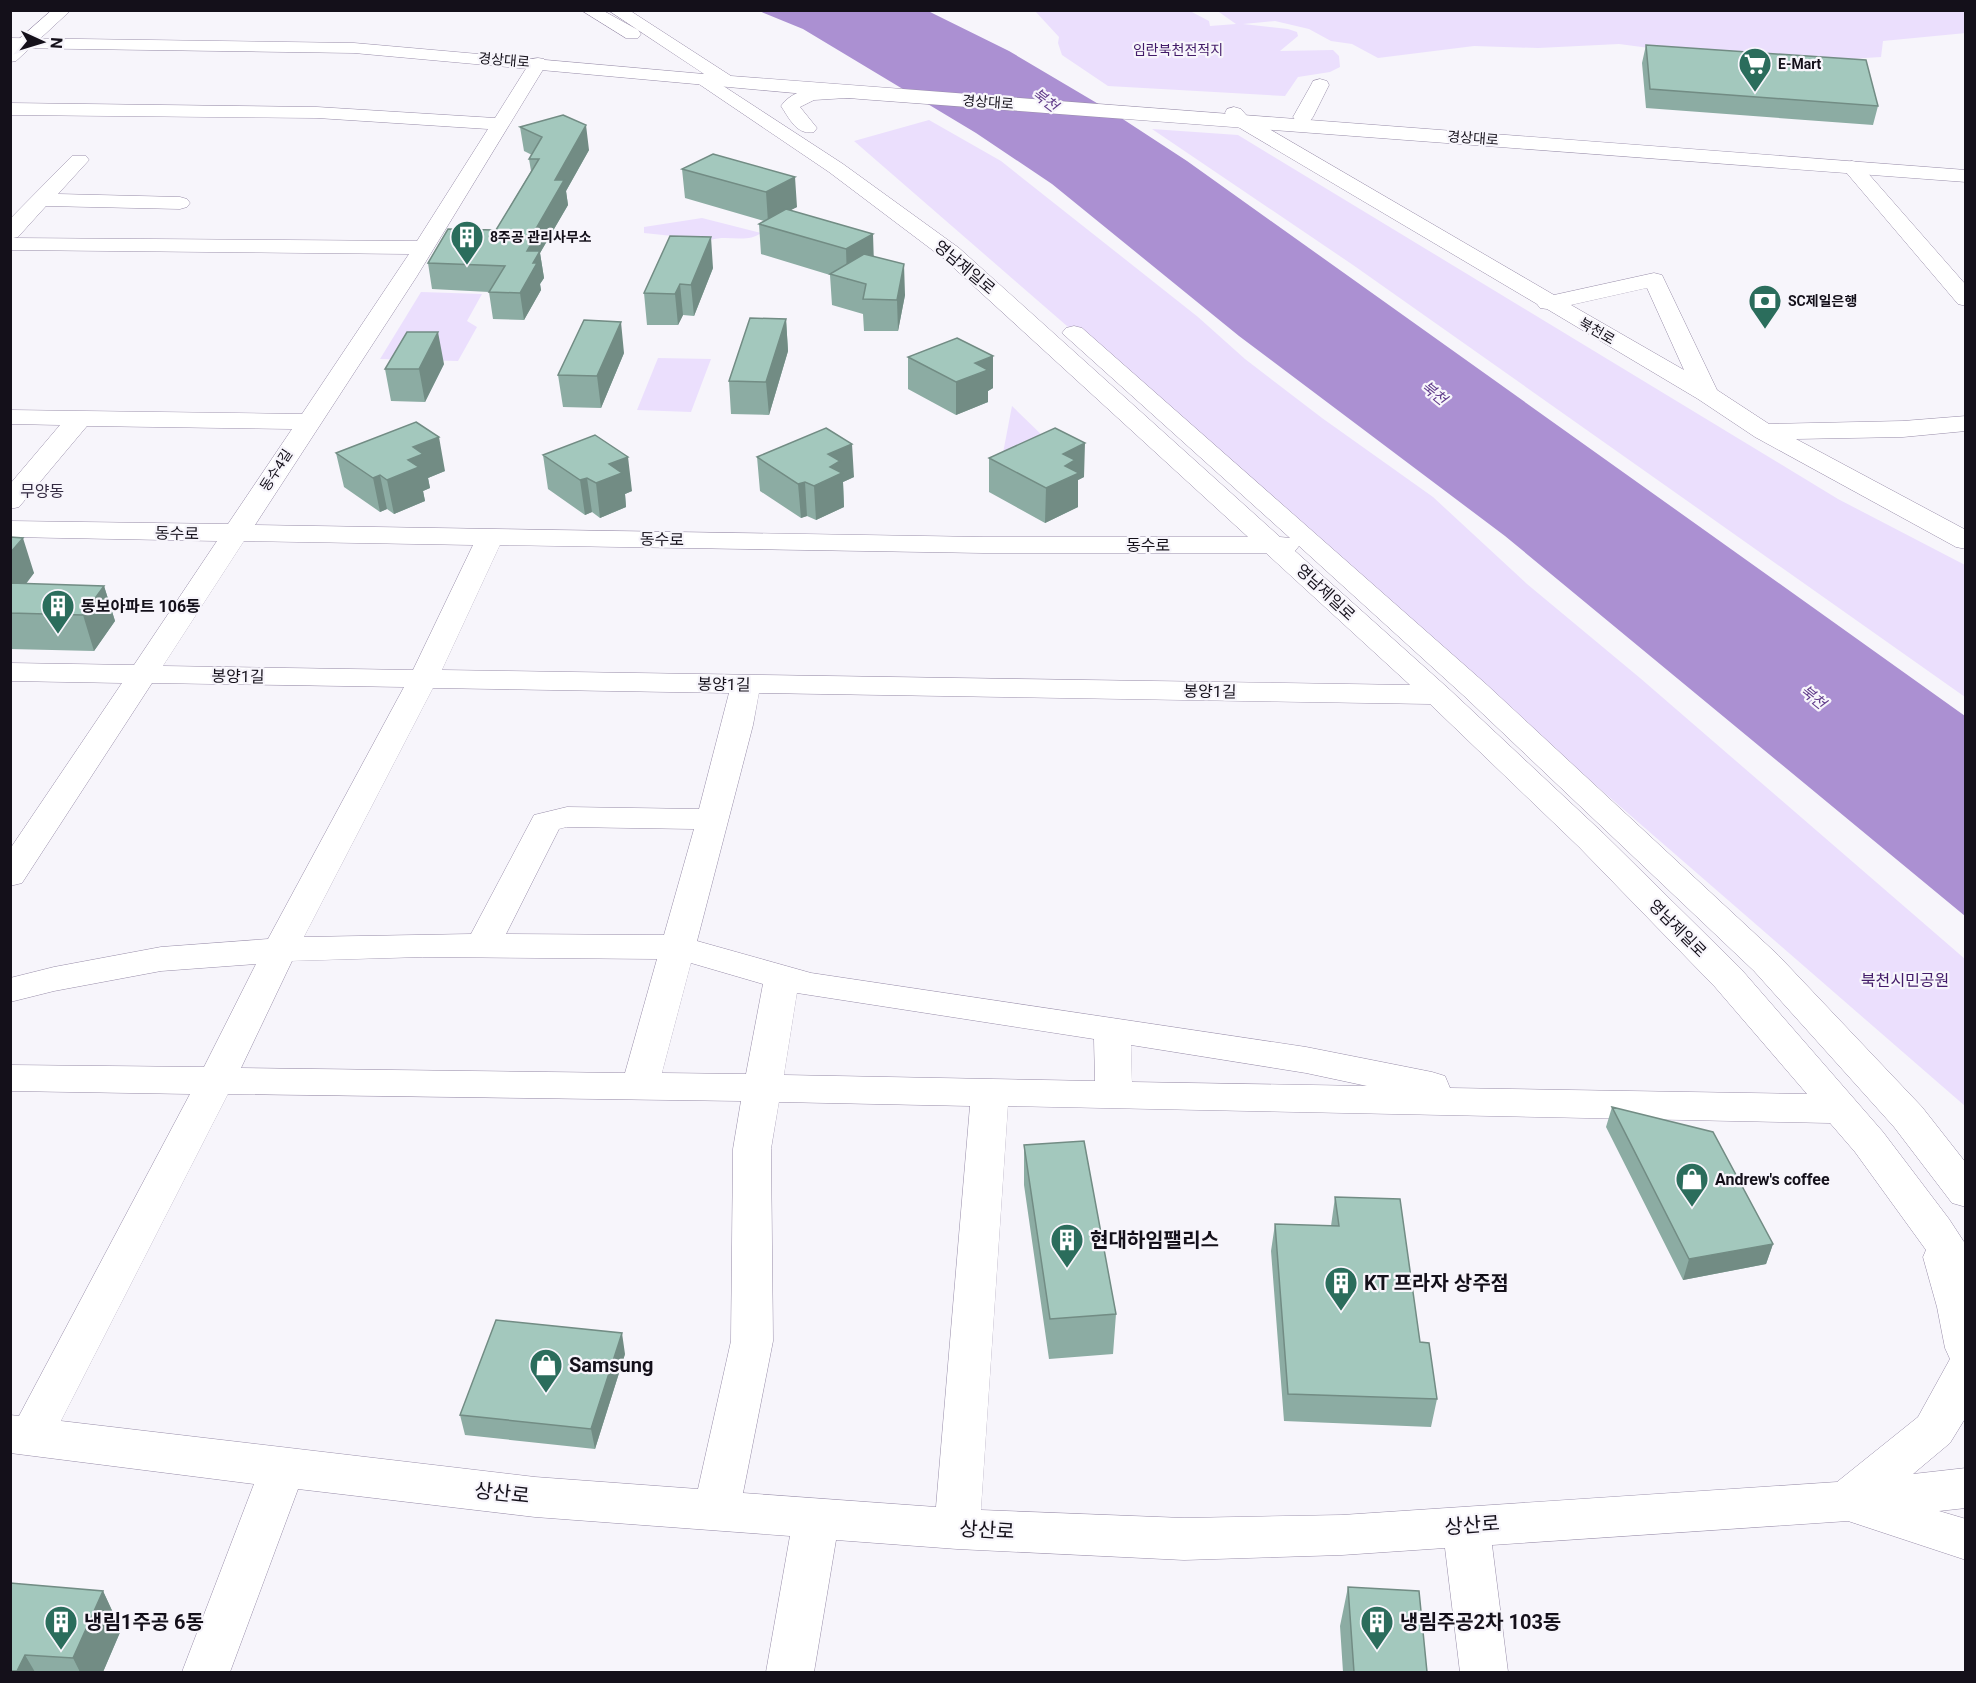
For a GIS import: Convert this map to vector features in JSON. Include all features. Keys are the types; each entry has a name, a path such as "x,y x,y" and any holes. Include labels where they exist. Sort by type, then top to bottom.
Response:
{"street":[{"path":"10,57 25,40 63,10"},
{"name":"영남제일로","path":"589,10 709,79 836,168 951,253 1438,695 1591,840 1728,978 1869,1142 1935,1230 1965,1280"},
{"name":"영남제일로","path":"616,10 670,42 709,79 807,128 895,187 974,247 1314,545 1475,690 1766,963 1908,1117 1965,1192"},
{"path":"572,57 616,51 626,44 627,30"},
{"name":"경상대로","path":"10,34 25,40 344,48 538,63 860,93 1192,117 1303,117 1965,166"},
{"name":"경상대로","path":"25,40 343,38 572,57 709,79 808,78 1170,108 1237,117 1965,176"},
{"name":"동수4길","path":"10,875 423,248 538,63"},
{"path":"643,73 709,79"},
{"path":"1303,117 1320,85"},
{"path":"807,128 790,106 797,99 815,94 860,93"},
{"path":"10,109 314,113 425,117 500,124"},
{"name":"북천로","path":"1237,117 1548,303 1707,394 1764,432 1965,541"},
{"path":"10,231 36,198 79,160"},
{"path":"1852,167 1965,299"},
{"path":"36,198 180,202"},
{"path":"10,244 423,248"},
{"path":"1548,303 1654,280 1707,394"},
{"path":"10,417 308,422"},
{"path":"10,501 80,418"},
{"path":"1764,432 1903,429 1965,423"},
{"name":"동수로","path":"10,529 983,546 1314,545"},
{"path":"21,1435 216,1081 280,950 423,679 490,538"},
{"name":"봉양1길","path":"10,672 1438,695"},
{"path":"640,1086 746,684"},
{"path":"483,945 546,822 567,817 712,819"},
{"path":"10,990 54,979 161,959 280,950 423,945 676,947 811,985 1306,1060 1512,1103"},
{"path":"717,1509 752,1341 752,1149 782,976"},
{"path":"1112,1029 1114,1095"},
{"path":"10,1078 763,1088 1841,1109"},
{"path":"957,1529 990,1093"},
{"path":"1935,1230 1958,1307 1965,1348"},
{"path":"1847,1501 1934,1430 1953,1399 1965,1371"},
{"name":"상산로","path":"21,1435 534,1497 717,1509 957,1529 1184,1539 1342,1535 1847,1501 1965,1488"},
{"path":"206,1672 283,1468"},
{"path":"1847,1501 1965,1540"},
{"path":"790,1672 816,1519"},
{"path":"1466,1526 1484,1672"}],"green space":[{"name":"임란북천전적지","path":"1216,10 1965,10 1966,33 1883,41 1881,57 1771,64 1619,44 1538,48 1474,46 1378,58 1352,44 1331,41 1309,29 1275,21 1243,24 1297,32 1298,36 1280,51 1333,50 1339,56 1340,67 1330,72 1298,77 1285,96 1108,86 1062,55 1058,43 1059,37 1035,11 1190,11 1209,21 1210,26 1236,24"},
{"name":"북천시민공원","path":"929,120 1001,161 1198,317 1245,359 1322,418 1433,497 1527,584 1640,678 1965,959 1965,1106 854,141"},
{"path":"1152,129 1238,135 1838,499 1965,565 1965,697 1353,265"},
{"path":"702,218 761,233 749,238 711,240 644,233 644,227"},
{"path":"421,292 482,294 467,321 477,327 458,361 380,359"},
{"path":"658,358 711,359 691,412 637,410"},
{"path":"1012,406 1045,438 1003,453"}],"water":[{"name":"북천","path":"759,11 928,11 1009,51 1112,112 1187,161 1965,716 1965,916 1505,536 1239,336 1052,184 976,133 803,29"}],"building":[{"path":"1646,45 1866,60 1878,106 1650,89"},
{"path":"563,115 586,125 555,180 564,180 530,239 534,239 527,251 540,251 533,263 537,263 520,293 489,292 505,266 428,263 448,229 496,230 539,159 529,159 542,137 520,127"},
{"path":"713,154 795,177 766,192 682,169"},
{"path":"786,209 873,234 846,249 759,224"},
{"path":"670,236 711,237 691,285 680,284 675,294 644,293"},
{"path":"864,254 904,264 897,300 863,299 866,284 830,274"},
{"path":"750,318 786,319 766,382 729,381"},
{"path":"584,320 621,322 597,376 558,375"},
{"path":"407,332 438,332 419,369 385,369"},
{"path":"957,338 993,356 975,363 988,370 956,382 908,357"},
{"path":"416,422 439,437 413,447 423,454 408,460 419,467 387,480 380,475 373,478 336,453"},
{"path":"826,428 852,444 828,454 840,461 830,467 842,473 814,486 805,482 798,484 757,457"},
{"path":"1055,428 1085,443 1063,454 1075,460 1065,466 1079,473 1046,488 989,458"},
{"path":"595,435 628,457 609,464 622,473 596,483 587,478 580,480 543,455"},
{"path":"10,537 23,538 10,553"},
{"path":"10,583 104,586 83,615 10,613"},
{"name":"Andrew's coffee","path":"1612,1107 1713,1132 1773,1244 1689,1259"},
{"name":"현대하임팰리스","path":"1084,1141 1116,1314 1050,1319 1024,1145"},
{"name":"KT 프라자 상주점","path":"1335,1197 1400,1199 1420,1342 1429,1343 1437,1399 1288,1394 1275,1224 1339,1226"},
{"name":"Samsung","path":"496,1320 622,1333 591,1429 460,1415"},
{"path":"10,1583 103,1591 73,1658 25,1655 17,1671 10,1671"},
{"path":"1348,1587 1419,1591 1427,1672 1354,1672"}],"place":[{"name":"E-Mart","path":"1755,93"},
{"name":"8주공 관리사무소","path":"467,266"},
{"name":"SC제일은행","path":"1765,330"},
{"name":"동보아파트 106동","path":"58,635"},
{"name":"Andrew's coffee","path":"1692,1208"},
{"name":"현대하임팰리스","path":"1067,1269"},
{"name":"KT 프라자 상주점","path":"1341,1312"},
{"name":"Samsung","path":"546,1394"},
{"name":"냉림1주공 6동","path":"61,1651"},
{"name":"냉림주공2차 103동","path":"1377,1651"}],"district":[{"name":"무양동","path":"42,491"}]}
